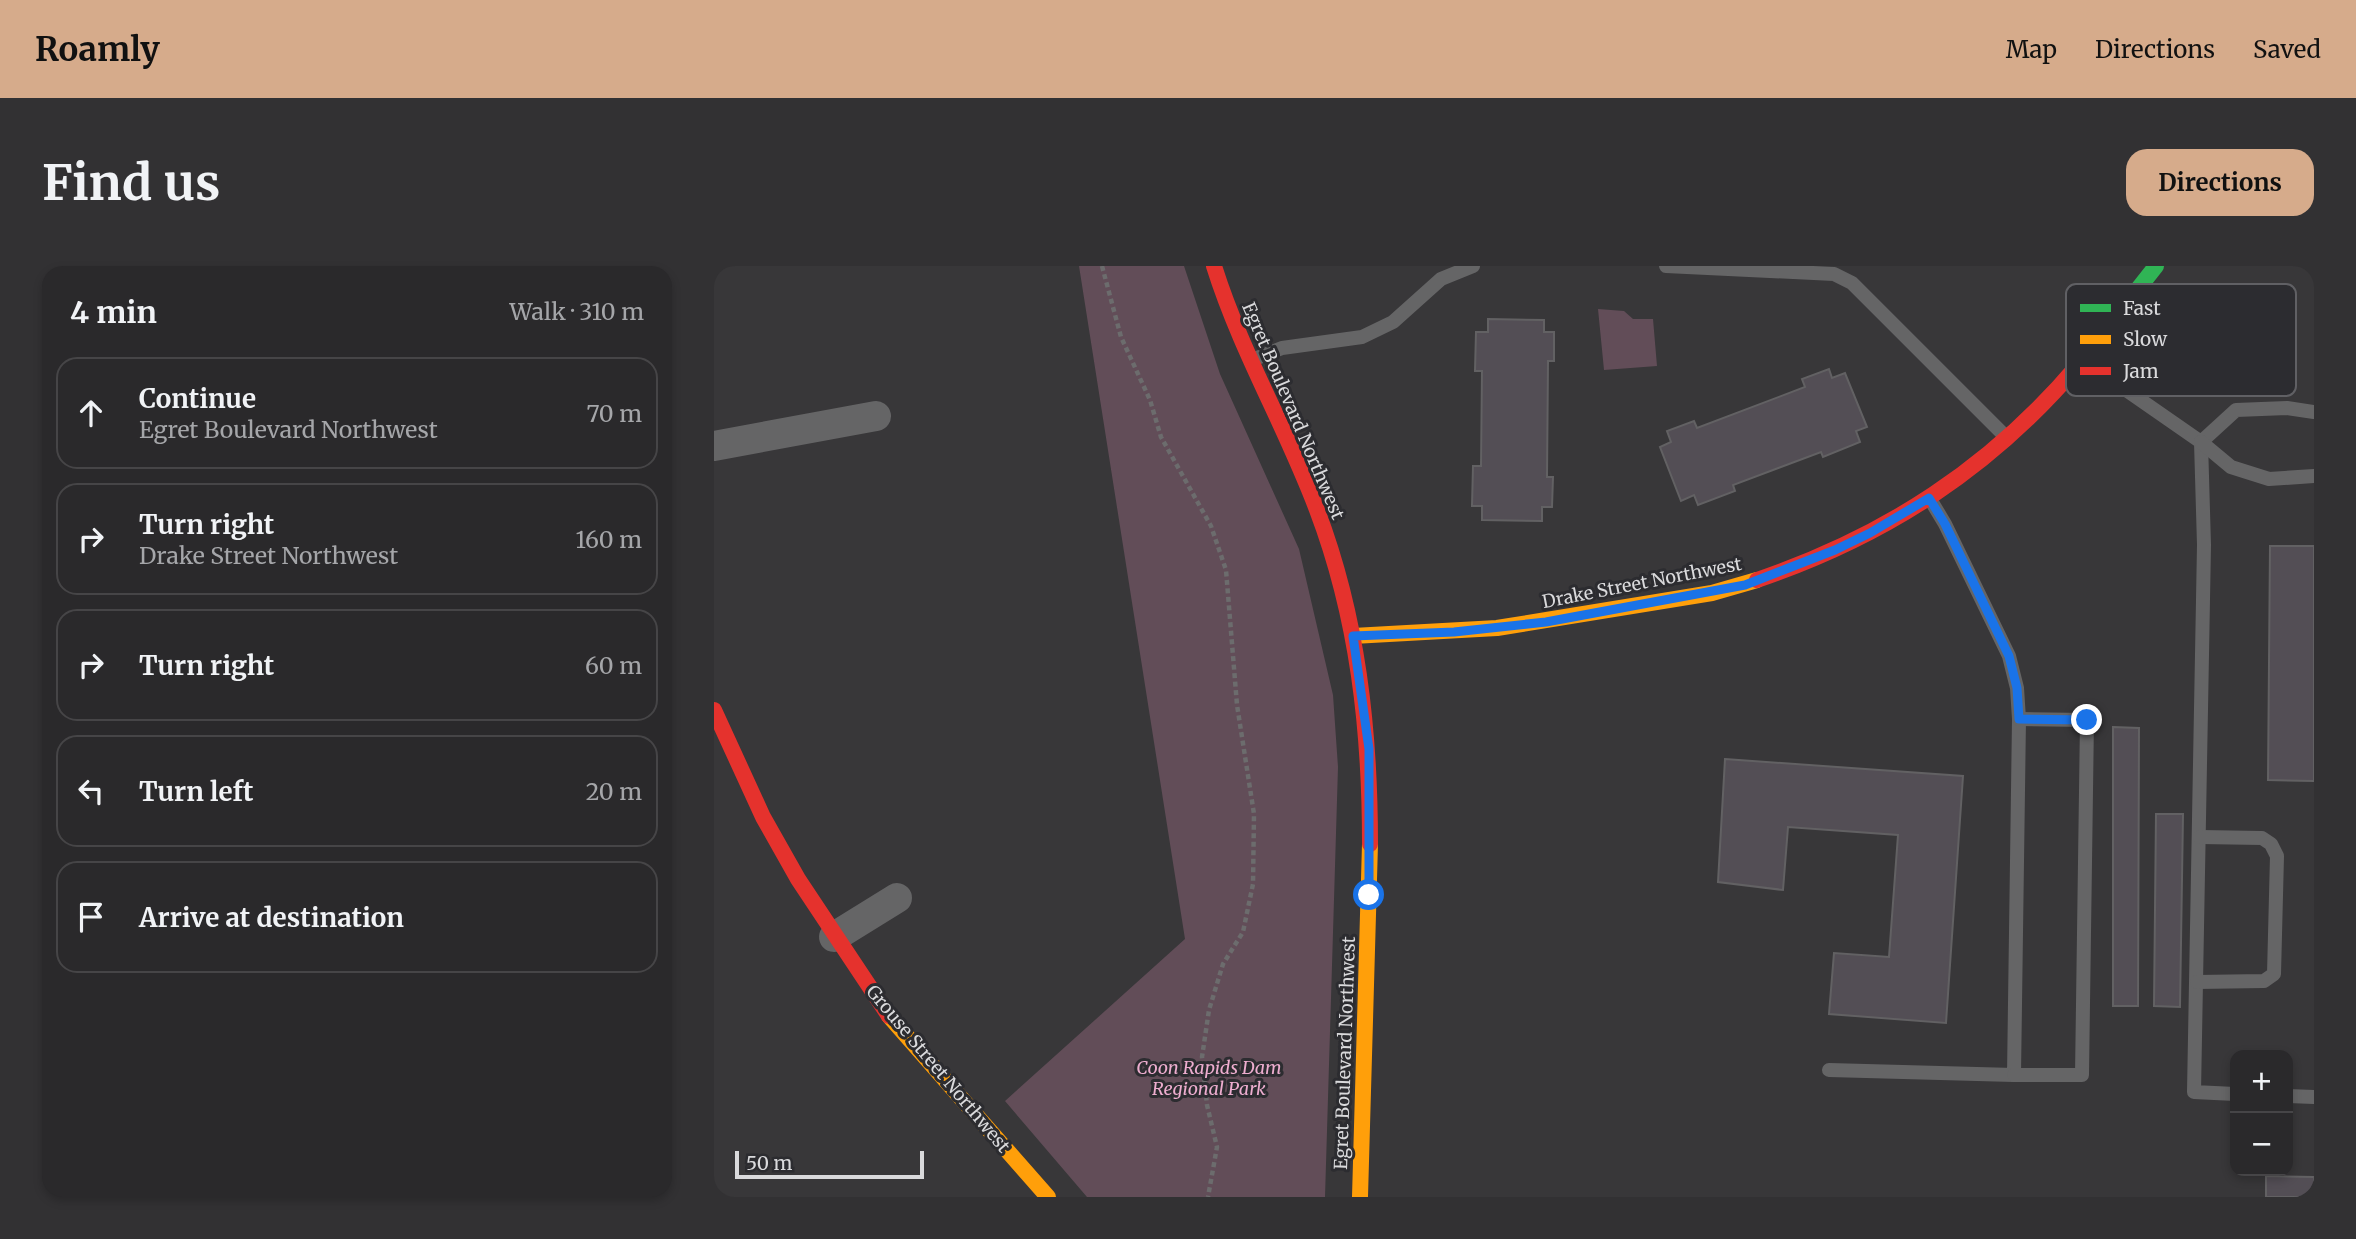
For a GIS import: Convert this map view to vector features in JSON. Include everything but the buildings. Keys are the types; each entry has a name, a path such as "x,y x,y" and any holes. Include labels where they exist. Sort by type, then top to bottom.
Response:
{"street":[{"name":"Egret Boulevard Northwest","path":"1214,266 1228,312 1248,362 1317,512 1344,597 1365,712 1370,773 1369,895 1360,1197"},
{"name":"Drake Street Northwest","path":"2142,284 2156,266"},
{"name":"Drake Street Northwest","path":"1353,636 1454,632 1546,622 1745,585 1835,550 1870,533 1956,481 2008,439 2066,378"},
{"path":"714,446 876,416"},
{"name":"Grouse Street Northwest","path":"714,710 763,817 834,937 881,1006 1048,1197"},
{"path":"834,937 897,898"}],"lane":[{"path":"1248,362 1282,348 1362,337 1393,322 1441,279 1473,266"},
{"path":"1666,266 1834,274 1852,283 1986,414 2008,439"},
{"path":"2135,396 2202,442 2231,467 2269,479 2314,476"},
{"path":"2230,1094 2194,1092 2204,545 2202,442 2236,411 2287,408 2314,412"},
{"path":"1929,498 1951,536 2009,656 2017,688 2019,719 2014,1075"},
{"path":"1829,1070 2082,1075 2087,720 2019,719"},
{"path":"2197,982 2264,981 2274,974 2277,856 2271,844 2262,838 2200,837"},
{"path":"2293,1096 2314,1097"}],"path":[{"path":"1101,266 1121,337 1150,400 1161,437 1211,526 1226,570 1237,705 1254,814 1253,884 1243,932 1223,964 1212,999 1202,1057 1207,1105 1217,1147 1208,1197"}],"green space":[{"name":"Coon Rapids Dam Regional Park","path":"1079,266 1184,266 1220,374 1299,549 1333,695 1338,767 1325,1197 1087,1197 1005,1101 1185,939"},
{"path":"1598,309 1624,311 1633,319 1653,319 1657,366 1604,370"}],"traffic: fast":[{"path":"2142,284 2156,266"}],"traffic: slow":[{"path":"1353,636 1497,628 1712,593 1757,580"},
{"path":"1360,1197 1370,844"},
{"path":"889,1016 1048,1197"}],"traffic: jam":[{"path":"1214,266 1237,329 1305,479 1343,592 1364,717 1370,844"},
{"path":"1757,580 1849,542 1892,520 1933,494 2010,435 2066,378"},
{"path":"714,710 763,817 798,879 889,1016"}],"route":[{"path":"1369,895 1369,749 1353,636 1497,628 1712,593 1745,585 1835,550 1929,498 1945,524 2009,656 2017,688 2019,719 2087,720"}]}
